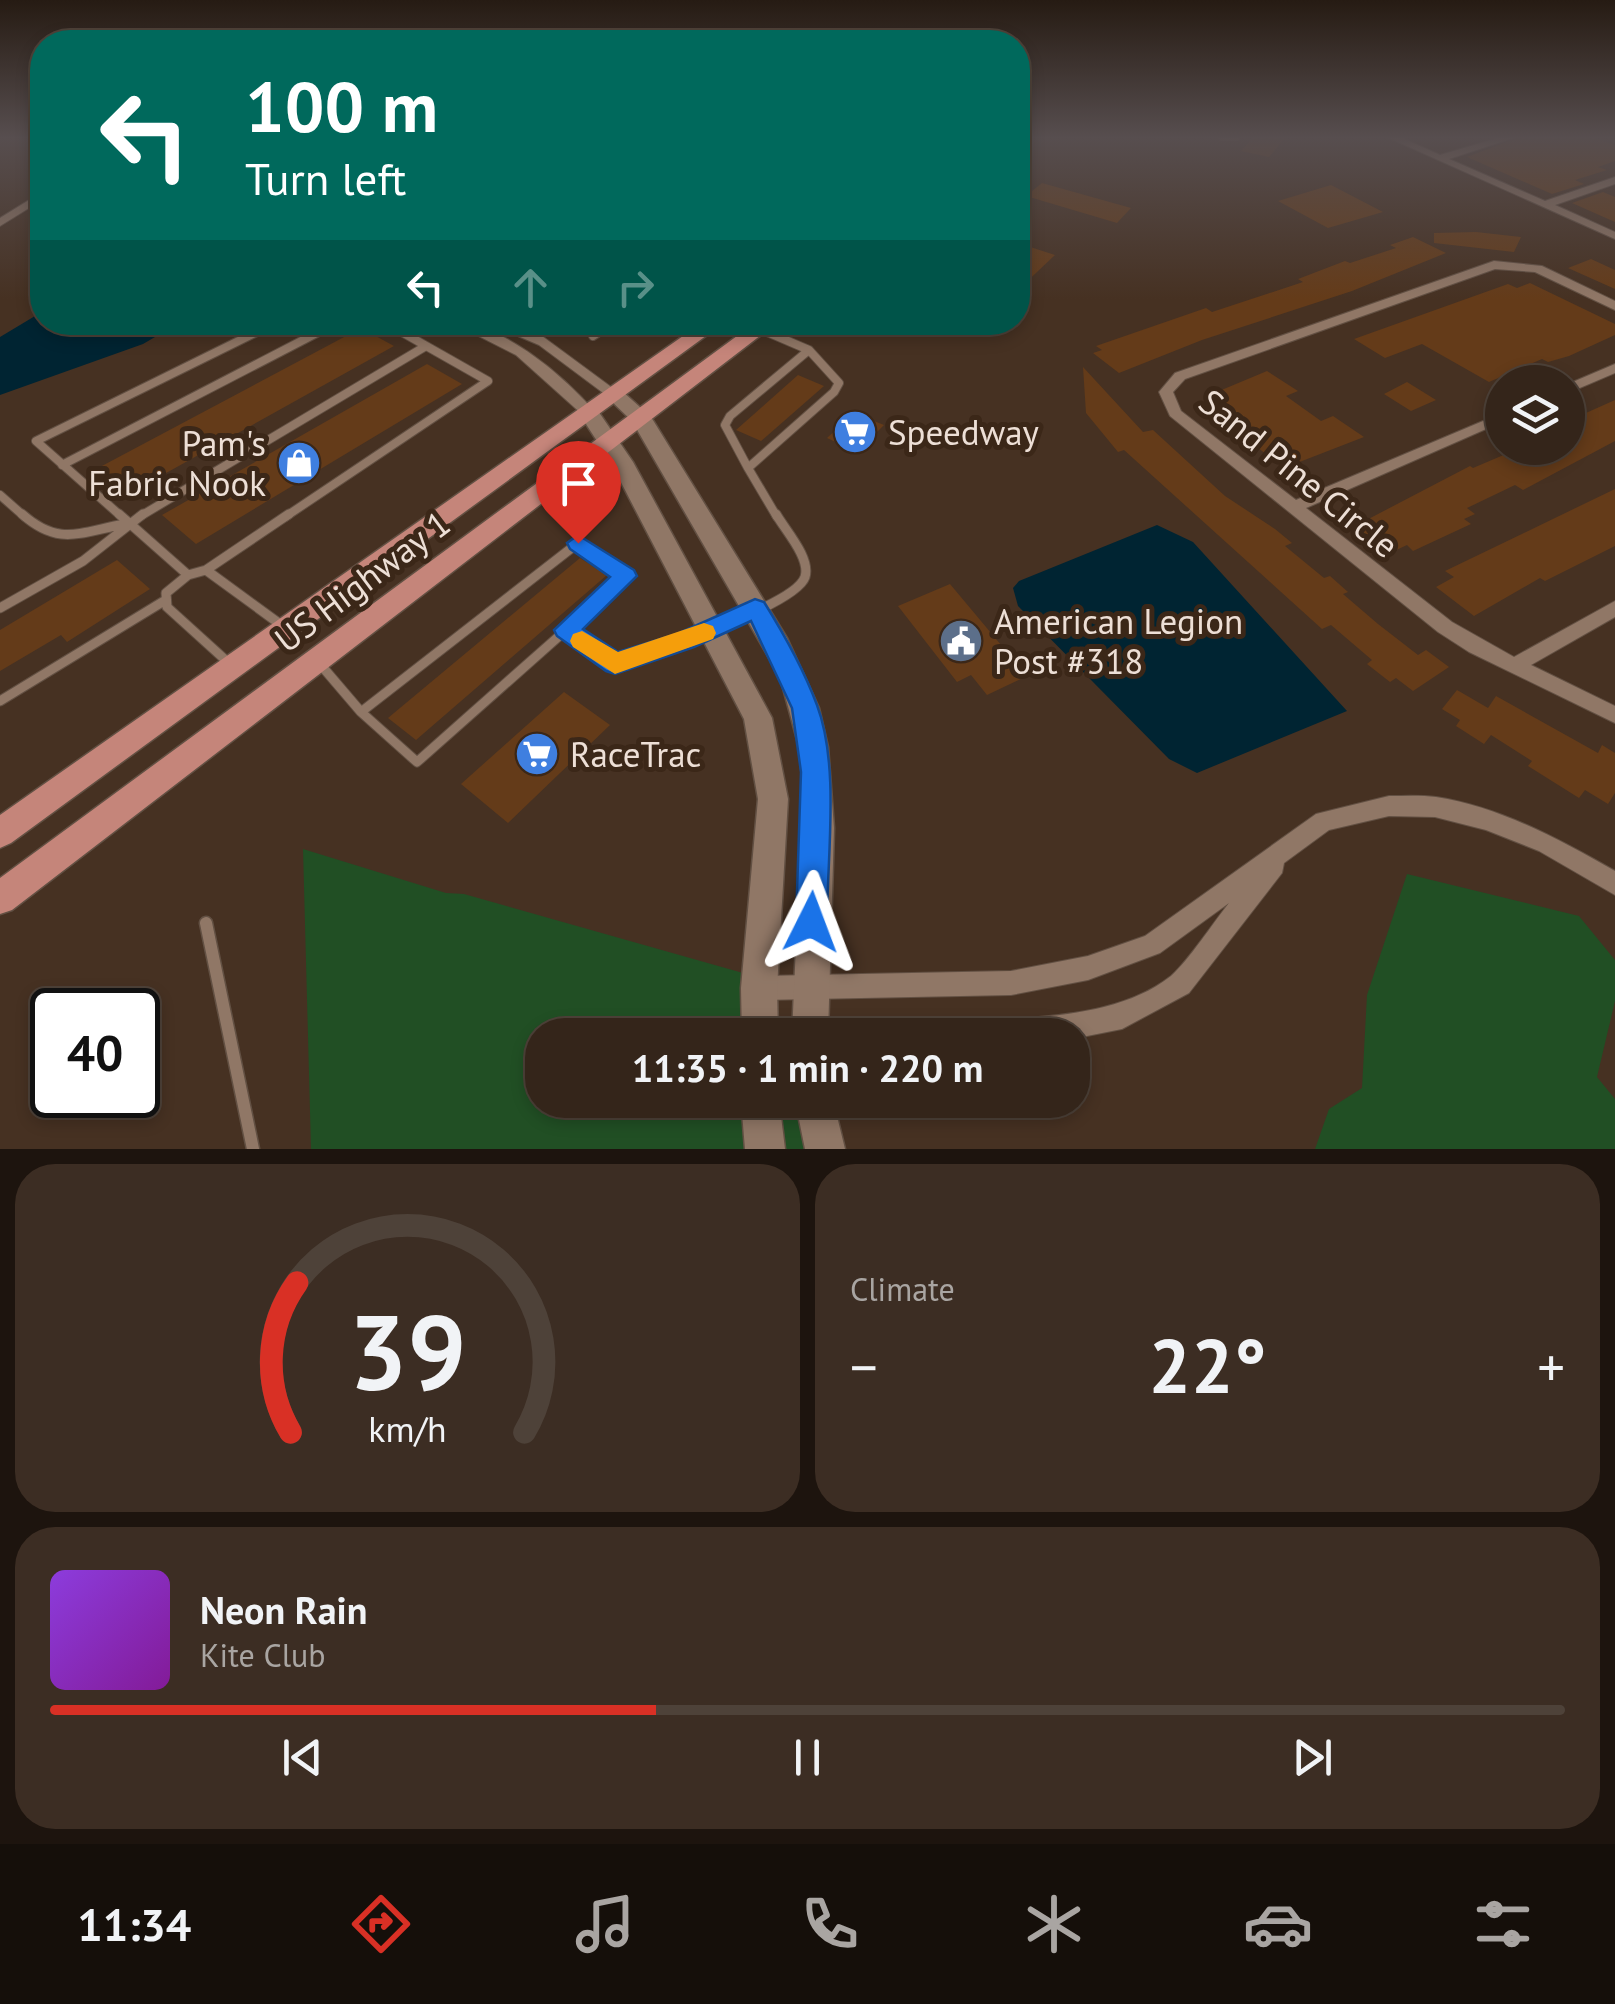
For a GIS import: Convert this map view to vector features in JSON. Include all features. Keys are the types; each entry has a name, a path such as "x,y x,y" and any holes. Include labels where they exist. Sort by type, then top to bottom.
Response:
{"main road":[{"name":"US Highway 1","path":"0,832 698,335"},
{"name":"US Highway 1","path":"0,898 753,335"}],"street":[{"path":"1523,192 1615,232"},
{"path":"1549,203 1582,192"},
{"path":"3,219 30,202"},
{"name":"Sand Pine Circle","path":"1615,306 1538,269 1494,265 1180,376 1170,382 1166,392 1175,413 1445,628 1615,714"},
{"path":"485,335 521,352 588,413 609,440 714,629 758,718 773,799 760,1018"},
{"path":"529,335 640,417 755,608 805,708 815,772 817,821 809,1018"},
{"path":"1585,381 1615,368"},
{"path":"1292,508 1485,424"},
{"path":"1514,666 1615,608"},
{"path":"759,988 1011,982 1088,968 1152,945 1324,821 1389,806 1435,807 1487,820 1533,838 1615,884"},
{"path":"1090,1023 1122,1016 1180,984 1290,845"},
{"path":"762,1118 765,1149"},
{"path":"818,1118 825,1149"}],"lane":[{"path":"188,575 36,441 251,335"},
{"path":"62,465 313,335"},
{"path":"0,701 164,601 175,583 206,570 488,381 407,335"},
{"path":"748,468 834,392 839,383 809,350 782,335"},
{"path":"0,608 82,561 128,524 426,346"},
{"path":"566,630 615,664 714,629 796,593 806,575 806,564 725,425 730,416 809,350"},
{"path":"0,495 42,532 66,534 128,524"},
{"path":"318,662 361,712 417,762 626,576 578,543 361,712"},
{"path":"206,570 286,629"},
{"path":"164,601 233,666"},
{"path":"206,922 254,1149"}],"green space":[{"path":"303,849 446,893 464,894 743,973 742,1018 525,1018 525,1118 743,1118 746,1149 311,1149"},
{"path":"1407,874 1579,916 1615,960 1615,1001 1597,1077 1615,1099 1615,1149 1315,1149 1329,1109 1362,1088 1367,995"},
{"path":"781,1118 800,1118 806,1149 785,1149"}],"water":[{"path":"30,319 30,335 158,335 0,395 0,337"},
{"path":"1157,525 1193,542 1347,711 1197,773 1169,759 1018,606 1013,588 1019,581"}],"building":[{"path":"1073,192 1131,208 1117,223 1030,197 1030,193"},
{"path":"1309,192 1344,192 1383,212 1328,228 1278,201"},
{"path":"1603,192 1615,197 1615,222 1572,203"},
{"path":"1434,233 1521,237 1514,252 1434,243"},
{"path":"1413,237 1446,253 1352,291 1202,340 1119,373 1093,353 1102,350 1096,346 1206,308 1212,312 1303,282 1298,279 1396,248 1390,245"},
{"path":"1030,247 1055,255 1030,279"},
{"path":"1591,259 1615,270 1615,289 1568,268"},
{"path":"1530,283 1615,324 1615,335 1548,362 1542,359 1528,365 1485,365 1485,380 1422,344 1385,358 1354,339 1508,284 1517,288"},
{"path":"348,335 374,335 394,346 132,492 100,467"},
{"path":"427,364 462,384 196,544 162,515"},
{"path":"1083,367 1143,432 1153,430 1225,496 1292,543 1285,546 1324,578 1330,576 1348,592 1343,594 1418,655 1426,650 1449,667 1413,691 1396,678 1390,682 1367,664 1372,660 1331,625 1322,629 1124,450 1118,452 1086,413"},
{"path":"1267,371 1298,391 1286,396 1321,421 1333,416 1364,437 1284,468 1204,406 1221,400 1212,394"},
{"name":"Speedway","path":"798,375 824,386 761,441 736,430"},
{"path":"1407,382 1436,400 1411,411 1384,394"},
{"path":"1615,400 1615,441 1585,457 1585,413"},
{"name":"Speedway","path":"854,413 884,425 857,452 827,438"},
{"path":"1485,463 1570,465 1523,490 1515,485 1467,508 1475,514 1464,519 1471,524 1413,551 1407,545 1390,553 1355,526 1470,466"},
{"path":"1615,489 1615,546 1545,581 1540,578 1474,616 1436,587 1454,577 1445,571"},
{"name":"RaceTrac","path":"580,558 607,575 416,740 388,718"},
{"path":"117,560 150,589 67,642 61,635 0,671 0,630"},
{"name":"American Legion Post #318","path":"950,584 1027,676 987,695 971,675 957,682 898,606"},
{"path":"1457,690 1488,708 1496,696 1598,753 1602,745 1615,753 1615,793 1608,804 1585,790 1579,798 1528,766 1532,761 1491,735 1484,744 1456,726 1460,720 1442,709"},
{"name":"RaceTrac","path":"564,692 610,725 508,823 461,784"}],"slow traffic":[{"path":"582,641 615,664 704,633"}],"place":[{"name":"Speedway","path":"855,432"},
{"name":"Pam's Fabric Nook","path":"299,463"},
{"name":"American Legion Post #318","path":"961,641"},
{"name":"RaceTrac","path":"537,754"}],"route":[{"path":"578,543 626,576 566,630 615,664 714,629 755,608 770,632 805,708 815,772 817,821 811,922"}]}
